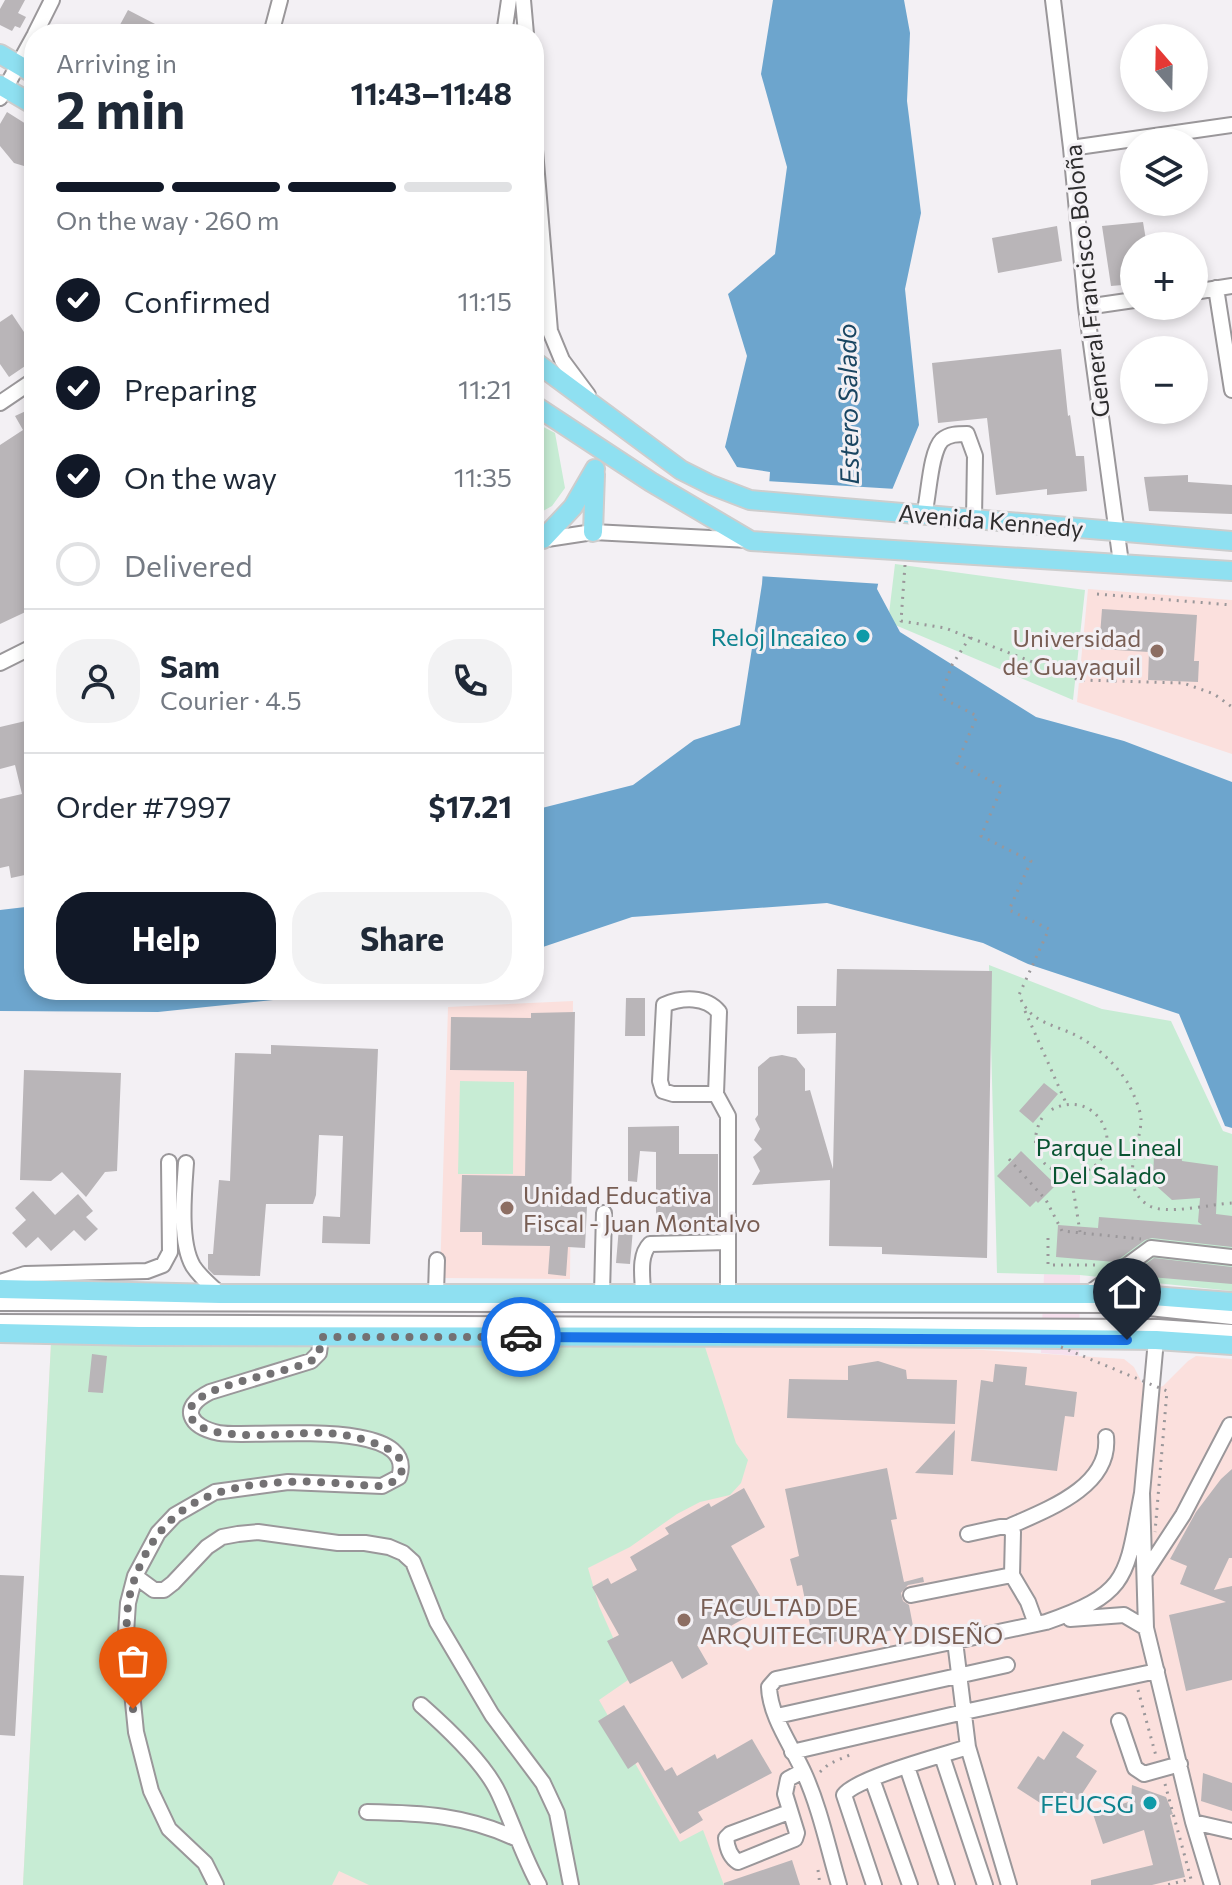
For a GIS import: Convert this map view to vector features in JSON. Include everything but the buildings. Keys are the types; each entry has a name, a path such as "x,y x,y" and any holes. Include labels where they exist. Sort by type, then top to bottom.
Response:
{"main road":[{"path":"0,54 24,67"},
{"path":"2,91 24,101"},
{"name":"Avenida Kennedy","path":"544,368 681,470 750,500 1232,541"},
{"path":"544,412 651,482 754,541"},
{"path":"593,532 595,469 600,448"},
{"path":"544,535 573,507 595,469"},
{"name":"Avenida Kennedy","path":"754,541 1232,571"},
{"path":"0,1289 220,1294 1126,1294 1232,1302"},
{"path":"0,1333 1156,1340 1232,1345"}],"street":[{"path":"40,24 52,0"},
{"path":"274,24 280,0"},
{"path":"505,24 509,0"},
{"path":"523,0 525,24"},
{"name":"General Francisco Boloña","path":"1053,0 1086,307 1121,563"},
{"path":"2,91 24,72"},
{"path":"1071,148 1232,125"},
{"path":"544,259 550,331 570,373 604,413"},
{"path":"1208,289 1232,286"},
{"path":"1216,288 1232,390"},
{"path":"1086,307 1120,302"},
{"path":"0,403 24,387"},
{"path":"924,515 935,456 941,441 953,434 967,434 975,456 974,519"},
{"path":"544,539 593,532 754,541"},
{"path":"0,665 24,652"},
{"path":"0,665 24,661"},
{"path":"716,1094 673,1094 663,1091 660,1081 664,1005 677,999 698,1000 712,1003 719,1012 716,1094 728,1116 728,1295"},
{"path":"169,1162 187,1252 202,1278 220,1294"},
{"path":"0,1282 25,1274 147,1271 163,1265 170,1252 177,1191 186,1163"},
{"path":"602,1294 604,1213"},
{"path":"643,1294 643,1256 650,1244 727,1242"},
{"path":"1088,1294 1151,1248 1232,1257"},
{"path":"436,1293 437,1260"},
{"path":"0,1303 1122,1305 1232,1317"},
{"path":"0,1322 1158,1327 1232,1332"},
{"path":"216,1885 205,1863 169,1829 151,1791 136,1732 126,1633 128,1603 135,1576 158,1533 175,1515 215,1492 288,1482 382,1486 393,1483 399,1477 402,1468 399,1458 390,1449 372,1442 329,1433 219,1433 195,1423 190,1415 196,1399 210,1392 311,1361 319,1353 321,1337"},
{"path":"1041,1623 1083,1608 1119,1583 1126,1568 1142,1493 1156,1340"},
{"path":"1145,1573 1183,1515 1230,1425"},
{"path":"968,1534 1008,1527 1040,1513 1082,1488 1100,1468 1107,1451 1106,1437"},
{"path":"1142,1493 1146,1628 1193,1822 1212,1885"},
{"path":"1008,1527 1013,1532 1012,1575 1041,1623"},
{"path":"135,1576 154,1590 164,1590 207,1547 222,1537 258,1532 338,1543 365,1543 403,1553 413,1562 437,1622 492,1715 543,1783 557,1813 571,1885"},
{"path":"911,1595 1012,1575"},
{"path":"839,1885 805,1777 769,1696 769,1687 776,1679 1041,1623 1110,1614 1132,1618 1146,1628"},
{"path":"955,1641 968,1747 1009,1885"},
{"path":"777,1716 1007,1665"},
{"path":"792,1752 1157,1671"},
{"path":"421,1705 450,1730 498,1791 539,1885"},
{"path":"1119,1721 1138,1772 1144,1774 1180,1764"},
{"path":"874,1885 844,1795 849,1788 872,1779 968,1747"},
{"path":"942,1756 985,1885"},
{"path":"907,1767 947,1885"},
{"path":"789,1812 730,1834 726,1838 733,1859 738,1862 791,1842 797,1833 789,1812 786,1785 788,1779 805,1777"},
{"path":"872,1779 910,1885"},
{"path":"367,1812 431,1813 485,1824 517,1839"},
{"path":"1193,1822 1232,1831"}],"path":[{"path":"899,548 901,621 930,624 970,637 1079,680 1183,683 1214,694 1232,707"},
{"path":"1097,594 1232,605"},
{"path":"970,637 957,656 940,697 977,716 957,763 1002,787 981,836 1031,861 1009,910 1049,929 1019,995 1066,1104"},
{"path":"1024,1008 1039,1021 1081,1038 1107,1058 1129,1086 1141,1118 1131,1163 1134,1187 1145,1204 1157,1209 1232,1203"},
{"path":"1042,1118 1035,1135 1038,1153 1049,1168 1071,1175 1085,1172 1100,1160 1105,1152 1107,1134 1093,1110 1075,1103 1049,1111"},
{"path":"1009,1159 1046,1200 1062,1231 1097,1234"},
{"path":"1071,1175 1080,1232"},
{"path":"1048,1238 1048,1265 1078,1265"},
{"path":"1061,1347 1167,1391 1155,1532"},
{"path":"1133,1688 1138,1690 1158,1764"},
{"path":"805,1777 852,1754"},
{"path":"1164,1778 1191,1879 1167,1885"}],"shaded area":[{"name":"Universidad de Guayaquil","path":"1088,589 1232,600 1232,754 1077,702"},
{"name":"Unidad Educativa Fiscal - Juan Montalvo","path":"573,1001 570,1279 440,1278 448,1007"},
{"path":"1044,1274 1080,1275 1079,1356 1041,1353"},
{"path":"51,1343 952,1348 1124,1359 1134,1367 1142,1383 1153,1389 1163,1386 1196,1356 1232,1359 1232,1885 23,1885"}],"green space":[{"path":"544,427 555,433 565,488 552,506 544,510"},
{"path":"895,564 1085,590 1073,700 888,622"},
{"name":"Parque Lineal Del Salado","path":"989,965 1102,1009 1171,1021 1223,1131 1232,1134 1232,1291 1080,1275 997,1273"},
{"path":"460,1081 514,1082 513,1174 458,1174"},
{"path":"51,1343 705,1347 736,1443 748,1460 741,1483 730,1495 700,1502 630,1547 588,1568 599,1606 631,1678 599,1700 680,1842 703,1830 724,1885 369,1885 339,1871 332,1885 23,1885"}],"water":[{"name":"Estero Salado","path":"773,0 904,0 910,33 907,101 921,213 905,289 919,425 892,490 877,589 900,632 1036,717 1124,741 1232,782 1232,1128 1225,1126 1179,1014 1028,964 983,943 827,903 632,917 544,947 544,807 633,785 694,740 740,725 762,584 770,472 737,467 725,447 747,356 728,294 775,254 787,167 761,74"},
{"path":"24,907 24,1000 273,1000 158,1012 0,1011 0,910"}],"pier":[{"path":"766,481 896,489 882,584 759,576"}],"way so far":[{"path":"133,1709 126,1633 128,1603 135,1576 146,1554 158,1533 175,1515 215,1492 234,1488 288,1482 382,1486 393,1483 402,1468 399,1458 390,1449 354,1436 329,1433 235,1435 204,1428 195,1423 190,1415 196,1399 224,1386 286,1371 311,1361 319,1353 321,1337 521,1337"}],"place":[{"name":"Reloj Incaico","path":"863,636"},
{"name":"Universidad de Guayaquil","path":"1157,651"},
{"name":"Unidad Educativa Fiscal - Juan Montalvo","path":"507,1208"},
{"name":"FACULTAD DE ARQUITECTURA Y DISEÑO","path":"684,1620"},
{"name":"FEUCSG","path":"1150,1803"}],"route":[{"path":"521,1337 1127,1340"}]}
